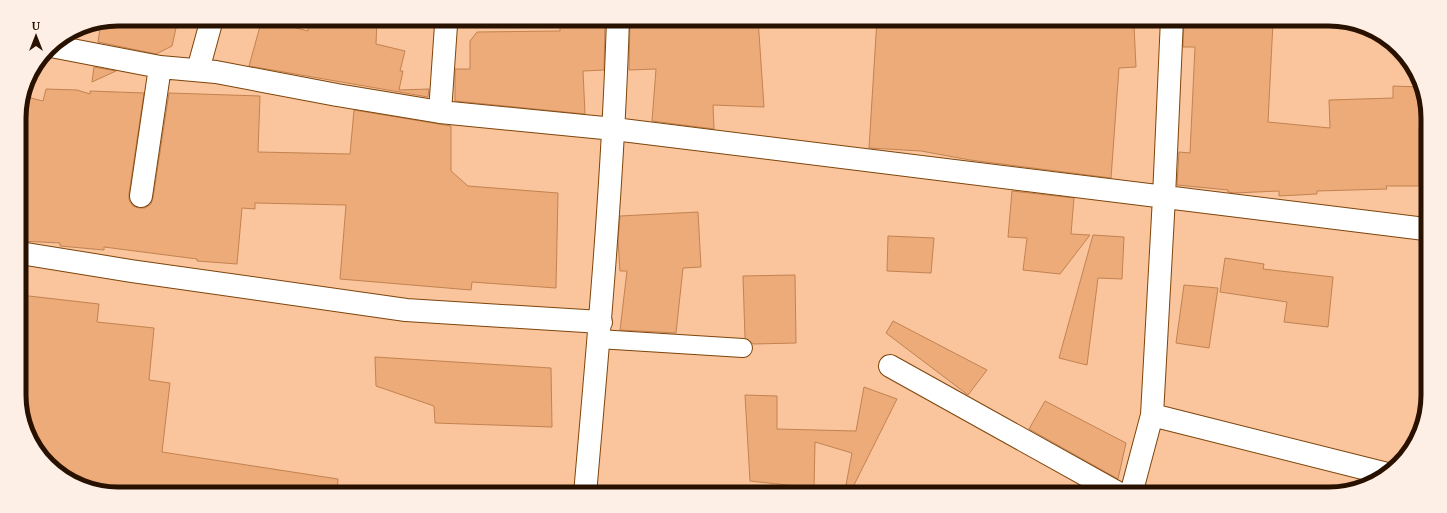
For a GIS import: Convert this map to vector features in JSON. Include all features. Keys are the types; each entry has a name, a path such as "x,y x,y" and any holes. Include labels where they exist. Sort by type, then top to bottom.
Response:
{"street":[{"path":"198,70 210,26"},
{"path":"440,112 446,26"},
{"path":"586,487 614,129 618,26"},
{"path":"1133,487 1152,415 1172,26"},
{"path":"59,48 160,67 198,70 440,112 614,129 1421,228"},
{"path":"141,196 160,67"},
{"path":"26,254 131,271 406,310 599,330"},
{"path":"890,366 1107,487"},
{"path":"1152,415 1379,472"}],"lane":[{"path":"599,330 743,348"}],"building":[{"path":"112,26 176,26 172,46 156,54 98,42 100,28"},
{"path":"260,26 289,26 308,31 308,26 377,26 376,44 405,51 400,71 403,71 399,90 429,89 428,97 249,66"},
{"path":"560,26 605,26 604,70 583,71 585,114 455,101 455,69 470,69 470,41 477,32 560,31"},
{"path":"630,26 758,26 764,107 713,105 714,129 652,121 656,69 629,70"},
{"path":"877,26 1134,26 1136,67 1119,68 1111,178 970,160 921,151 869,148"},
{"path":"1184,26 1273,26 1268,122 1330,128 1329,100 1393,98 1393,86 1415,87 1418,94 1421,118 1421,128 1419,128 1419,186 1386,186 1387,189 1317,191 1317,194 1279,196 1279,191 1234,193 1228,192 1228,190 1177,185 1179,152 1190,153 1195,47 1183,47"},
{"path":"94,67 116,71 92,82"},
{"path":"46,89 77,90 90,94 90,91 144,93 129,194 129,200 133,206 140,208 145,208 151,204 153,198 169,93 260,96 258,152 350,154 354,110 451,126 451,171 468,186 558,193 556,288 472,282 471,290 340,279 346,205 255,203 255,209 242,208 237,264 197,261 197,259 104,247 104,250 60,246 60,243 26,241 26,112 28,97 43,101"},
{"path":"1012,191 1074,198 1071,234 1090,235 1060,274 1023,270 1027,238 1008,237"},
{"path":"698,212 701,267 683,268 676,333 620,330 627,271 620,271 618,241 620,216"},
{"path":"1093,235 1124,237 1122,279 1098,278 1087,365 1059,358"},
{"path":"888,236 934,238 931,273 887,271"},
{"path":"1225,258 1264,264 1263,269 1333,277 1328,327 1284,322 1287,302 1220,292"},
{"path":"795,275 796,343 753,344 745,338 743,276"},
{"path":"1184,285 1218,288 1209,348 1176,343"},
{"path":"26,296 99,304 97,322 154,328 149,380 170,383 162,452 338,479 337,487 112,487 89,482 77,477 57,464 49,456 36,436 31,424 26,401"},
{"path":"893,321 987,370 968,395 886,333"},
{"path":"375,357 551,368 552,427 435,423 434,406 376,386"},
{"path":"864,387 897,399 853,487 846,485 852,453 815,442 814,487 750,481 745,395 777,396 777,429 856,431"},
{"path":"1045,401 1126,443 1118,479 1029,429"}]}
